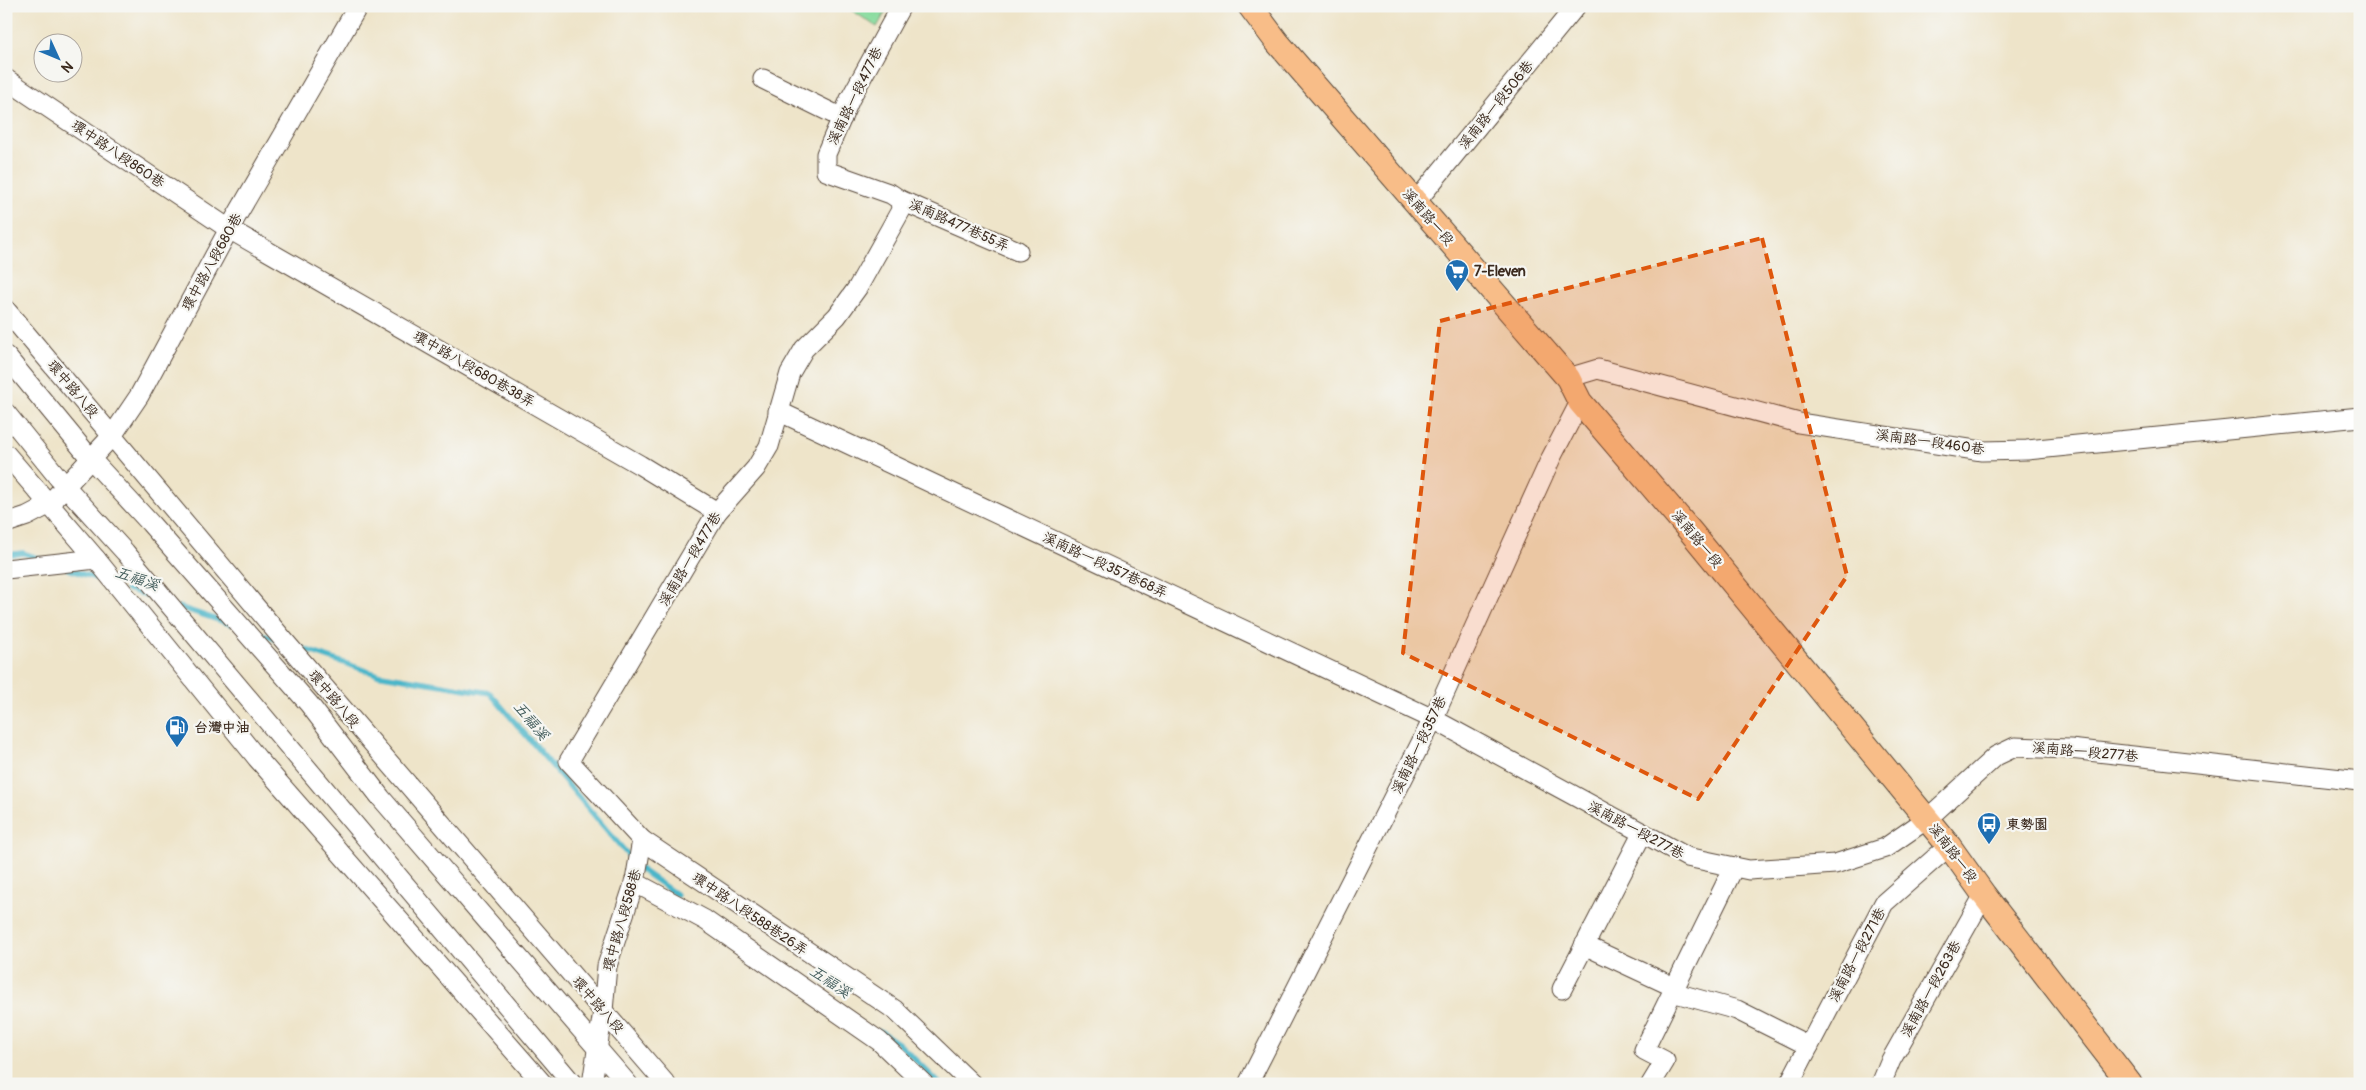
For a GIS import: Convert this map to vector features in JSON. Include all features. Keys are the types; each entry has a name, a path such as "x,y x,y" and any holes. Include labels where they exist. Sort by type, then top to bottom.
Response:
{"main road":[{"name":"溪南路一段","path":"1250,6 1277,42 1568,378 1580,402 1691,532 1927,818 2130,1084"}],"street":[{"name":"環中路八段680巷","path":"48,505 112,436 138,396 229,229 358,6"},
{"name":"溪南路一段477巷","path":"642,841 568,761 717,512 756,468 769,446 790,373 804,349 837,316 858,287 901,210 900,200 826,171 826,154 850,99 901,6"},
{"name":"溪南路一段506巷","path":"1416,203 1576,6"},
{"name":"環中路八段860巷","path":"6,79 229,229"},
{"path":"763,79 842,118"},
{"name":"溪南路477巷55弄","path":"900,200 1018,251"},
{"name":"環中路八段680巷38弄","path":"229,229 640,464 717,512"},
{"name":"環中路八段","path":"6,310 287,644 666,1084"},
{"name":"環中路八段","path":"6,356 90,458 310,704 381,798 628,1084"},
{"name":"溪南路一段460巷","path":"1568,378 1598,369 1800,423 1982,451 2027,450 2360,417"},
{"name":"溪南路一段357巷","path":"1248,1084 1433,719 1551,458 1580,402"},
{"name":"溪南路一段357巷68弄","path":"778,411 1433,719"},
{"path":"6,413 65,486 125,552 573,1084"},
{"path":"6,454 96,559 258,758 543,1084"},
{"path":"6,523 27,516 48,505"},
{"path":"6,569 96,559"},
{"name":"溪南路一段277巷","path":"1433,719 1687,857 1749,870 1835,864 1884,848 1927,818 1996,756 2015,747 2070,749 2360,781"},
{"path":"1562,989 1642,834"},
{"name":"環中路八段588巷","path":"592,1084 603,1011 607,966 634,882 642,841"},
{"name":"環中路八段588巷26弄","path":"642,841 895,1010 972,1084"},
{"name":"溪南路一段271巷","path":"1789,1084 1884,903 1949,846"},
{"path":"1651,1084 1665,1061 1644,1050 1734,867"},
{"path":"634,882 705,920 879,1042 924,1084"},
{"name":"溪南路一段263巷","path":"1881,1084 1891,1060 1984,895"},
{"path":"1584,945 1673,989 1737,1010 1809,1046"}],"highlighted area":[{"path":"1762,238 1847,576 1698,799 1403,653 1440,321"}],"green space":[{"path":"845,6 889,6 877,27"}],"waterway":[{"name":"五福溪","path":"6,555 23,553 38,558"},
{"name":"五福溪","path":"68,569 107,582"},
{"name":"五福溪","path":"127,589 156,599"},
{"name":"五福溪","path":"179,607 230,624"},
{"name":"五福溪","path":"255,632 275,639"},
{"name":"五福溪","path":"298,647 376,674 490,693 634,862"},
{"name":"五福溪","path":"640,869 677,895"},
{"name":"五福溪","path":"880,1031 898,1043 940,1084"}],"place":[{"name":"7-Eleven","path":"1457,292"},
{"name":"台灣中油","path":"177,748"},
{"name":"東勢園","path":"1989,845"}]}
